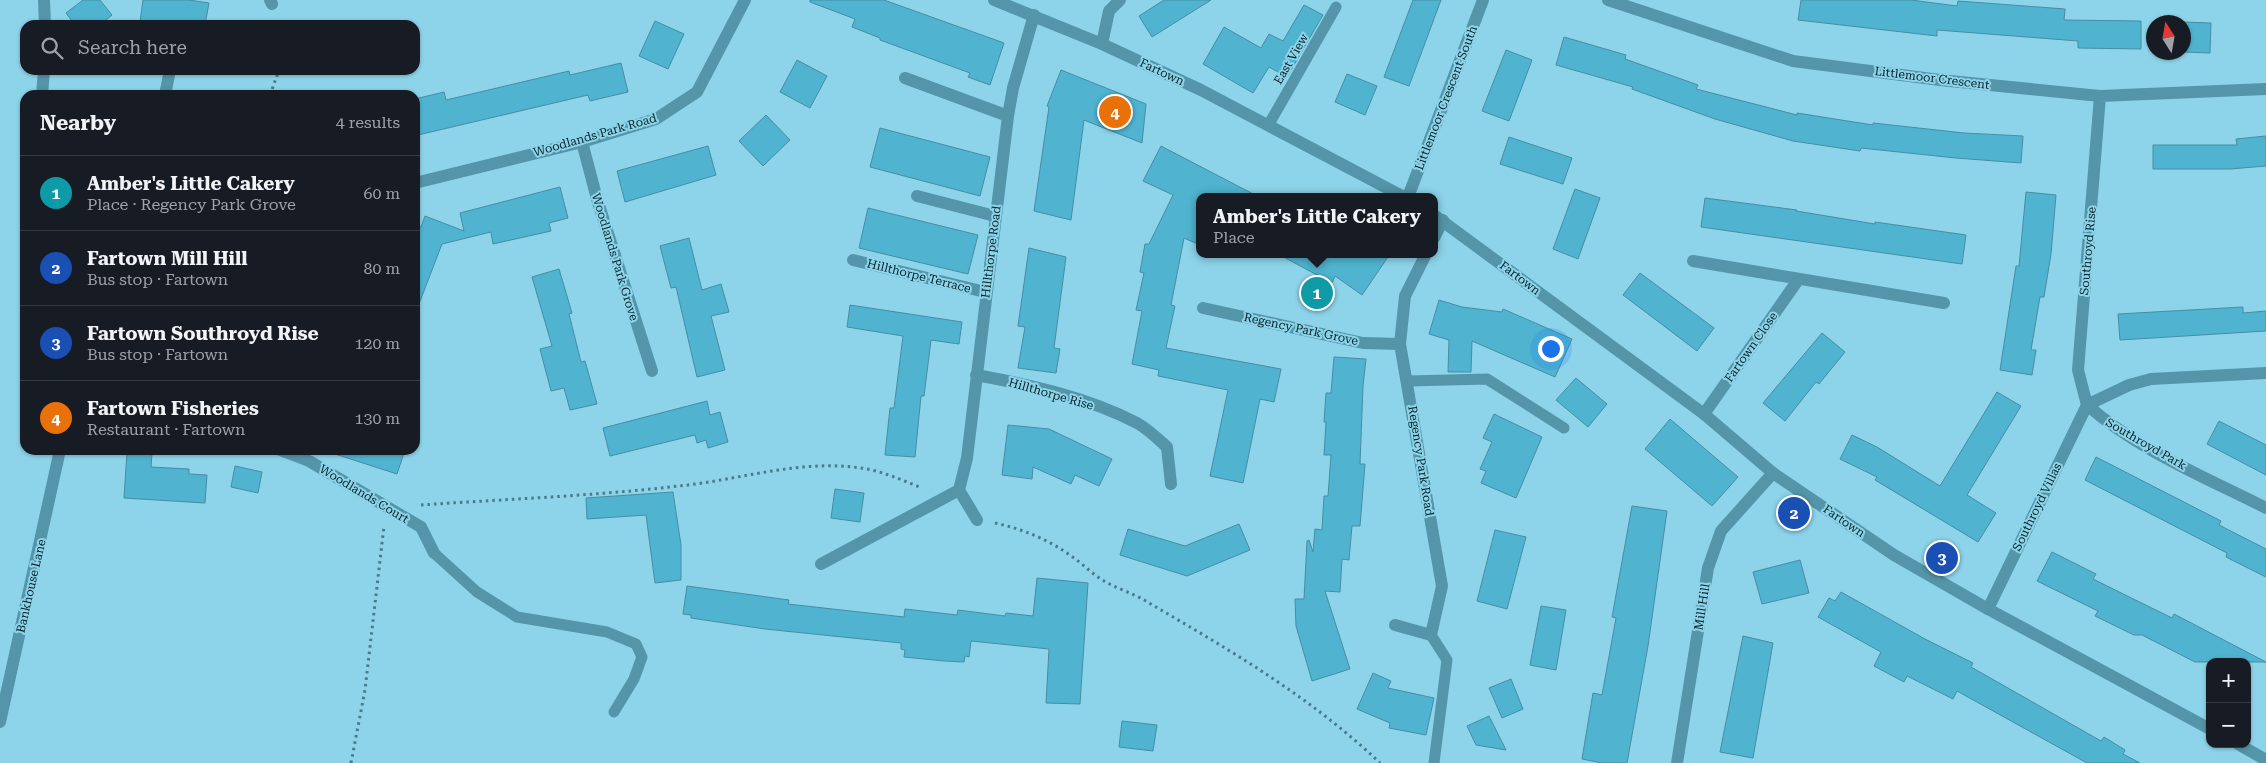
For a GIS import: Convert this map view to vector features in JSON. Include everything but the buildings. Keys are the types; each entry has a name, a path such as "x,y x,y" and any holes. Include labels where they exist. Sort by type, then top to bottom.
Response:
{"street":[{"path":"44,0 45,20"},
{"name":"Woodlands Park Road","path":"420,182 582,142 656,119 697,92 745,0"},
{"name":"Fartown","path":"994,0 1010,2 1034,15 1102,44 1269,124 1397,193"},
{"path":"1102,44 1109,11 1120,0"},
{"name":"Littlemoor Crescent South","path":"1410,193 1484,0"},
{"name":"Littlemoor Crescent","path":"1608,0 1793,61 1940,80 2100,96 2266,89"},
{"name":"Hillthorpe Road","path":"959,490 967,458 985,292 1008,116 1013,88 1034,15"},
{"path":"42,90 44,75"},
{"path":"166,90 169,75"},
{"path":"905,78 1008,116"},
{"name":"Southroyd Rise","path":"2087,405 2078,370 2100,96"},
{"name":"Woodlands Park Grove","path":"582,142 596,199 652,371"},
{"path":"917,196 995,216"},
{"name":"Fartown","path":"1439,218 1704,414 1773,473 1894,555 1988,609 2206,727"},
{"name":"Regency Park Road","path":"1424,258 1405,296 1400,344 1408,381 1442,586 1431,635"},
{"name":"Hillthorpe Terrace","path":"853,260 985,292"},
{"path":"1693,261 1944,303"},
{"name":"Fartown Close","path":"1704,414 1798,280"},
{"name":"Regency Park Grove","path":"1202,308 1363,343 1400,344"},
{"path":"2087,405 2129,385 2151,379 2266,373"},
{"name":"Hillthorpe Rise","path":"976,375 1018,383 1080,399 1138,424 1168,447 1171,484"},
{"name":"Southroyd Park","path":"2087,405 2110,425 2152,450 2266,508"},
{"name":"Southroyd Villas","path":"1988,609 2087,405"},
{"name":"Bankhouse Lane","path":"0,722 59,455"},
{"name":"Woodlands Court","path":"311,455 386,507 421,528 434,552"},
{"name":"Mill Hill","path":"1677,763 1708,568 1721,531 1773,473"},
{"path":"821,564 959,490 977,520"},
{"path":"1395,625 1431,635"},
{"path":"2245,748 2266,760"}],"lane":[{"name":"East View","path":"1269,124 1336,7"},
{"path":"1408,381 1487,380 1564,428"},
{"path":"434,552 477,592 517,617 608,632 636,644 642,657 634,679 614,712"},
{"path":"1431,635 1447,660 1434,763"}],"path":[{"path":"272,90 277,75"},
{"path":"352,763 365,690 386,507 680,486 822,466 860,468 893,476 944,498"},
{"path":"977,520 1015,528 1038,536 1071,555 1101,579 1147,601 1292,691 1352,736 1380,763"}],"place":[{"name":"Fartown Fisheries","path":"1115,112"},
{"name":"Amber's Little Cakery","path":"1317,293"},
{"name":"Fartown Mill Hill","path":"1794,513"},
{"name":"Fartown Southroyd Rise","path":"1942,558"}]}
